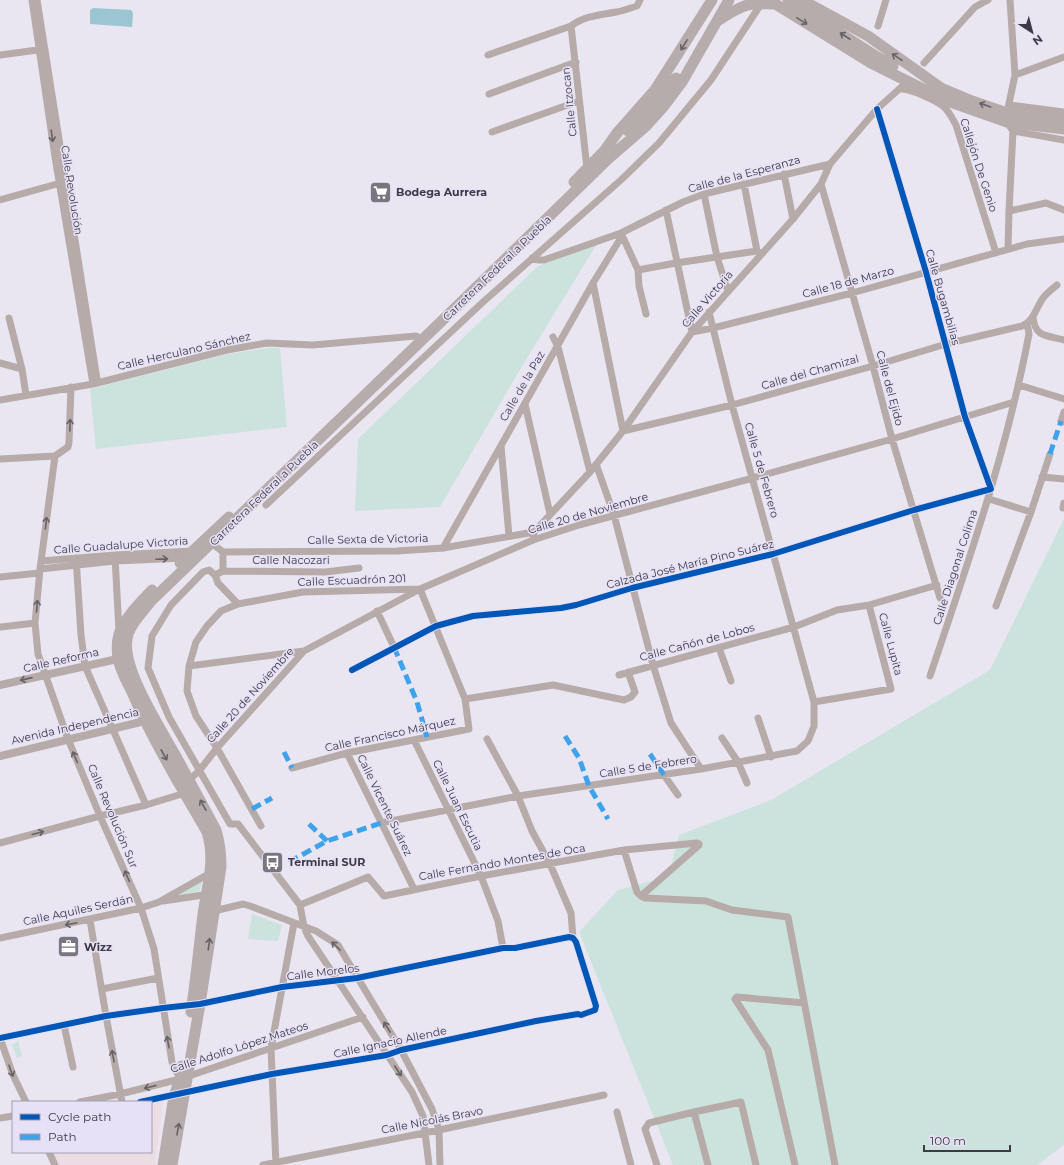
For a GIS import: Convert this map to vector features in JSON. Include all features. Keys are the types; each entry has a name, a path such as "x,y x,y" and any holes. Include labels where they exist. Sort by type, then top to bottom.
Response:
{"main road":[{"name":"Carretera Federal a Puebla","path":"180,1095 196,1004 215,872 211,844 212,831 189,780 150,720 124,675 123,658 127,639 132,626 151,601 179,570 419,338 525,232 590,170 609,158 646,126 664,106 682,82 729,0"},
{"path":"605,150 650,111 680,73 702,32 722,8 736,0"},
{"path":"788,0 874,55 904,72 972,101 1064,129"},
{"path":"802,0 868,36 941,88"},
{"name":"Carretera Federal a Puebla","path":"419,338 444,319 590,170 617,133 655,90 711,2"},
{"path":"711,2 720,8 720,17"},
{"path":"703,14 705,19 711,23 720,17 753,3 772,3 871,63 904,85 970,109 1064,120"},
{"name":"Carretera Federal a Puebla","path":"123,658 118,645 119,634 127,620 139,603 179,570"},
{"name":"Carretera Federal a Puebla","path":"150,720 185,792 212,831"},
{"name":"Carretera Federal a Puebla","path":"196,1004 214,911 211,894"},
{"path":"163,1165 180,1095"},
{"path":"172,1165 180,1095"}],"street":[{"name":"Calle Revolución","path":"32,0 43,50"},
{"name":"Calle Revolución","path":"37,0 43,50 95,383"},
{"path":"488,55 571,26 576,22 592,16 618,12 637,6 640,0"},
{"path":"878,26 886,0"},
{"path":"924,63 975,7 988,0"},
{"path":"1008,250 1013,131 1008,113 1015,74 1010,0"},
{"path":"266,505 532,258 659,143 772,3"},
{"name":"Calle Itzocan","path":"571,26 579,101 590,170"},
{"path":"0,55 43,50"},
{"path":"1015,74 1064,58"},
{"path":"489,94 576,62"},
{"name":"Calle Victoria","path":"533,536 550,514 590,472 623,431 692,332 759,253 793,219 821,184 830,164 877,109 904,85"},
{"name":"Callejón De Genio","path":"904,85 942,106 956,124 996,253"},
{"path":"492,132 579,101"},
{"name":"Calle Bugambilias","path":"877,109 926,272 965,417 991,489"},
{"path":"1008,113 1064,112"},
{"path":"1013,131 1064,140"},
{"name":"Calle de la Esperanza","path":"532,258 544,260 622,235 666,210 704,194 830,164"},
{"path":"784,174 793,219"},
{"path":"0,200 63,182"},
{"path":"638,270 717,257 759,253 744,184"},
{"name":"Calle del Ejido","path":"821,184 873,366 892,439 940,598"},
{"path":"704,194 717,257 728,291"},
{"path":"1009,211 1046,203 1064,210"},
{"path":"666,210 676,263 692,332"},
{"path":"622,235 638,270 646,314"},
{"name":"Calle de la Paz","path":"443,548 593,283 622,235"},
{"name":"Calle 18 de Marzo","path":"692,332 852,293 1027,244 1064,239"},
{"path":"593,283 623,431"},
{"path":"1026,325 1033,317 1046,294 1057,285"},
{"name":"Calle 5 de Febrero","path":"381,823 518,796 664,775 771,757 797,751 808,741 814,726 814,702 732,405 709,312"},
{"path":"1033,317 1036,331 1042,335 1064,340"},
{"path":"9,318 22,369 26,395"},
{"path":"444,319 454,330"},
{"name":"Calle del Chamizal","path":"623,431 732,405 946,344 1026,325"},
{"name":"Calle Diagonal Colima","path":"930,676 989,499 1019,385 1029,334 1026,325"},
{"path":"553,337 558,347 590,472"},
{"name":"Calle Herculano Sánchez","path":"0,400 95,383 227,350 267,343 313,345 419,338"},
{"path":"0,363 22,369"},
{"path":"1019,385 1064,399"},
{"path":"0,459 55,456 68,447 71,388"},
{"name":"Calle 20 de Noviembre","path":"189,780 199,771 217,748 304,651 376,611 533,536 753,478 892,439 1014,402"},
{"path":"525,404 550,514"},
{"path":"1062,421 1064,412"},
{"path":"501,446 509,536"},
{"path":"996,606 1031,512 1050,454"},
{"path":"41,561 46,514 55,456"},
{"path":"596,464 614,515 653,665 671,723 701,769"},
{"path":"1042,477 1064,479"},
{"name":"Calzada José María Pino Suárez","path":"352,670 436,626 473,616 561,608 576,605 632,588 773,554 914,510 991,489"},
{"path":"989,499 1031,512"},
{"path":"1064,503 1064,508"},
{"name":"Calle Sexta de Victoria","path":"223,552 397,551 443,548 509,536 533,536"},
{"path":"209,541 223,552 223,571 215,575"},
{"name":"Calle Guadalupe Victoria","path":"41,561 76,561 194,555"},
{"path":"115,558 119,634"},
{"name":"Calle Revolución Sur","path":"41,561 35,623 38,654 68,739 141,908 154,948 172,1062 184,1078"},
{"path":"76,561 81,635 85,666 146,806"},
{"name":"Calle Guadalupe Victoria","path":"0,577 39,571 76,561"},
{"name":"Calle Nacozari","path":"223,571 325,572 359,568"},
{"path":"230,824 168,717 148,668 152,636 171,605 203,572 209,570 215,575 218,583 238,604"},
{"name":"Calle Cañón de Lobos","path":"465,698 553,685 624,700 632,697 635,692 628,672 794,627 837,610 869,605 937,585"},
{"path":"420,589 465,698"},
{"name":"Calle Escuadrón 201","path":"261,826 217,748 196,716 187,691 189,666 196,642 207,626 221,612 238,604 302,592 420,589"},
{"name":"Calle Lupita","path":"814,702 891,689 869,605"},
{"path":"376,611 394,647"},
{"path":"1,627 35,623"},
{"path":"719,648 731,681"},
{"path":"189,666 304,651"},
{"name":"Calle Reforma","path":"0,685 123,658"},
{"path":"619,675 628,672"},
{"name":"Calle Francisco Márquez","path":"292,768 347,753 469,729 465,698"},
{"path":"758,718 771,757"},
{"name":"Avenida Independencia","path":"0,756 150,720"},
{"path":"722,738 738,762 747,783"},
{"path":"487,739 518,796 532,831 550,864 571,913 573,938"},
{"name":"Calle Juan Escutia","path":"414,740 481,876 498,921 503,948"},
{"name":"Calle Vicente Suárez","path":"347,753 414,889"},
{"path":"664,775 678,794"},
{"path":"0,843 100,816 146,806 185,792"},
{"path":"212,831 230,824 238,824 300,905 304,927 308,936 412,1092 423,1116 430,1165"},
{"name":"Calle Fernando Montes de Oca","path":"300,905 368,877 384,896 481,876 624,850 696,843 699,844 641,896"},
{"path":"624,850 637,892 645,898 706,901 732,910 788,917 834,1165"},
{"name":"Calle Aquiles Serdán","path":"159,902 215,872"},
{"name":"Calle Aquiles Serdán","path":"0,938 90,920 141,908 159,902 211,894"},
{"path":"214,911 243,904 316,931 338,945 356,978 401,1050 429,1102 439,1130 440,1165"},
{"path":"90,920 122,1101"},
{"path":"275,1164 271,1048 294,924"},
{"name":"Calle Morelos","path":"0,1038 106,1016 196,1004 282,987 356,978 503,948 515,948 569,937 573,938"},
{"name":"Calle Ignacio Allende","path":"146,1101 180,1095 272,1074 388,1055 401,1050 536,1021 578,1014 581,1015 596,1009 596,1006 576,942 573,938"},
{"path":"102,989 158,978"},
{"path":"795,1165 768,1050 735,999 737,997 804,1003"},
{"name":"Calle Adolfo López Mateos","path":"91,1101 184,1078 363,1018"},
{"path":"64,1025 73,1067"},
{"path":"0,1038 13,1075 26,1101"},
{"name":"Calle Nicolás Bravo","path":"263,1165 275,1164 604,1095"},
{"path":"658,1165 645,1129 649,1124 694,1112 741,1102 756,1165"},
{"path":"617,1112 631,1165"},
{"path":"694,1112 708,1165"},
{"path":"0,1118 12,1116"},
{"path":"49,1153 55,1165"}],"shaded area":[{"path":"163,1100 155,1165 59,1165 53,1153 152,1153 152,1102"}],"green space":[{"path":"598,242 518,373 440,507 355,511 358,439 538,266"},
{"path":"269,348 280,348 287,427 96,449 90,389 228,354"},
{"path":"1064,519 1064,1145 1037,1165 673,1165 579,932 618,890 668,877 679,835 771,800 990,670"},
{"path":"202,879 200,891 169,898"},
{"path":"252,914 282,925 278,941 248,939"},
{"path":"18,1041 22,1056 17,1058 12,1045"}],"water":[{"path":"93,8 131,10 133,13 132,27 90,24 90,10"}],"marked path":[{"path":"1050,454 1061,421"},
{"path":"394,647 417,702 427,737"},
{"path":"565,736 579,758 589,786 608,819"},
{"path":"284,752 292,768"},
{"path":"650,754 664,775"},
{"path":"252,809 272,798"},
{"path":"289,862 327,841 381,823"},
{"path":"309,824 327,841"}],"cycle path":[{"path":"352,670 436,626 473,616 561,608 576,605 632,588 773,554 914,510 991,489 965,417 926,272 877,109"},
{"path":"0,1038 106,1016 200,1004 282,987 357,978 503,948 515,948 569,937 573,938 576,942 596,1006 595,1010 581,1015 578,1014 536,1021 401,1050 387,1055 272,1074 145,1101"}],"place":[{"name":"Bodega Aurrera","path":"381,192"},
{"name":"Terminal SUR","path":"273,862"},
{"name":"Wizz","path":"68,947"}]}
